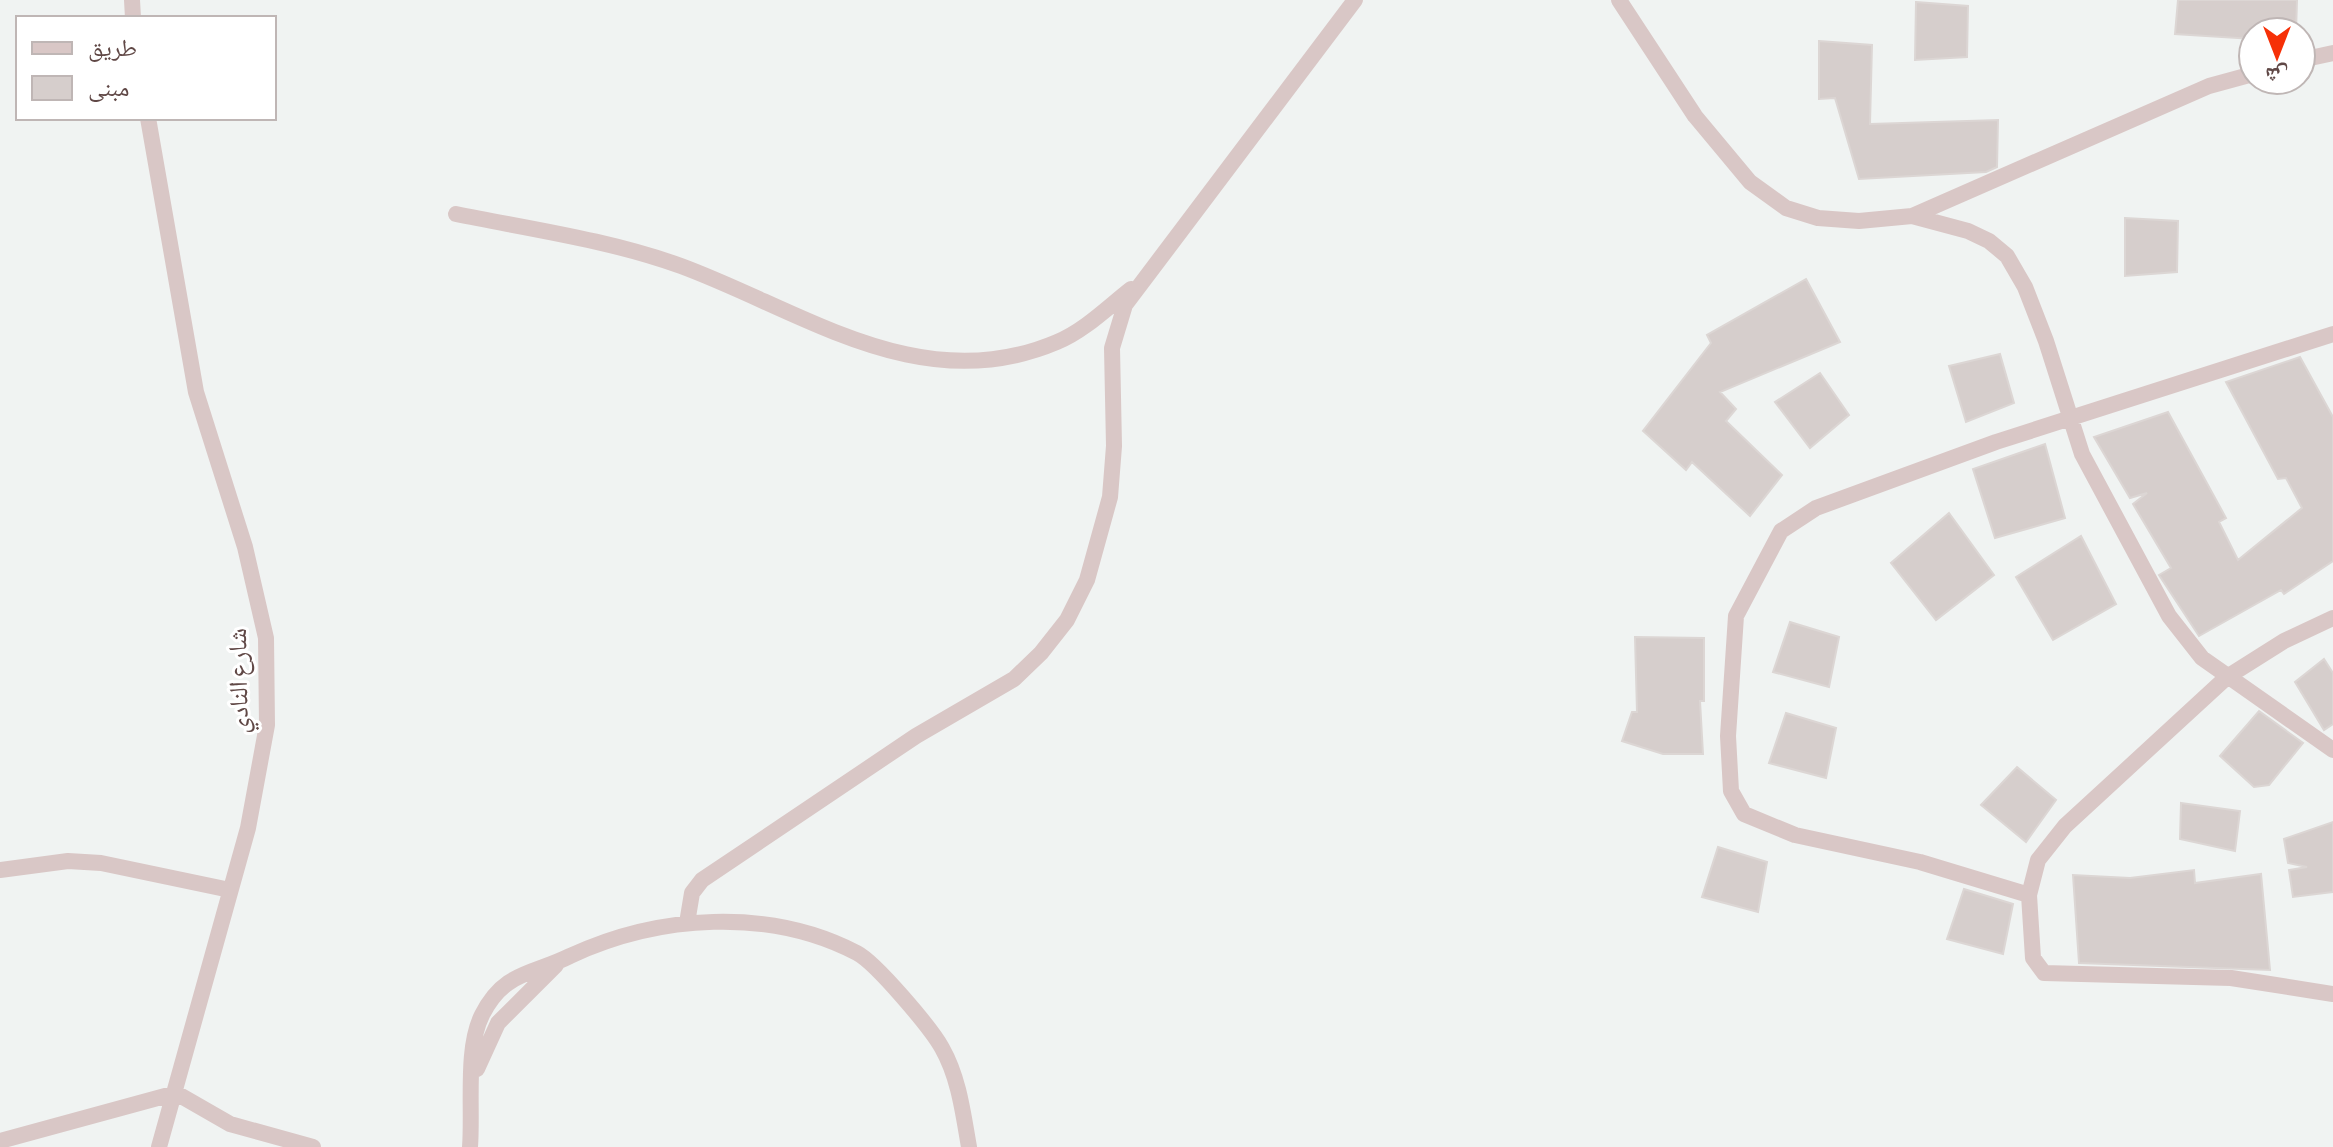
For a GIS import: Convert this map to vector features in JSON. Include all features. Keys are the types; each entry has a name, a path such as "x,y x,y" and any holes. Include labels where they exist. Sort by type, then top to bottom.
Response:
{"street":[{"path":"687,923 692,893 702,880 916,736 1014,679 1041,653 1067,620 1087,580 1110,497 1114,446 1112,348 1125,305 1355,0"},
{"path":"1619,0 1695,116 1750,182 1786,208 1818,218 1859,221 1912,216 2209,86 2237,78"},
{"name":"شارع النادي","path":"148,120 196,392 245,547 266,638 267,725 248,828 159,1147"},
{"path":"456,214 589,241 680,265 842,335 901,356 960,360 1011,356 1058,342 1093,320 1147,275"},
{"path":"1912,216 1968,231 1989,241 2007,256 2025,287 2046,341 2082,454 2169,616 2194,650 2227,677 2333,750"},
{"path":"2029,895 1920,862 1795,835 1744,814 1731,791 1728,736 1736,616 1781,531 1816,508 2069,417 2333,334"},
{"path":"2333,618 2284,641 2227,677 2065,826 2038,860 2029,895 2033,958 2044,973 2231,978 2333,994"},
{"path":"0,870 68,861 101,863 230,890"},
{"path":"470,1147 473,1083 481,1054 498,1023 560,961 601,942 687,923 748,923 803,930 861,954 941,1047 958,1086 969,1147"},
{"path":"0,1141 176,1093 230,1124 313,1147"}],"building":[{"path":"2178,0 2297,0 2296,16 2237,16 2237,38 2175,34"},
{"path":"1916,2 1968,6 1967,57 1915,60"},
{"path":"1819,41 1872,45 1870,124 1998,120 1997,167 1986,172 1859,179 1835,98 1819,99"},
{"path":"2125,218 2178,221 2177,272 2125,276"},
{"path":"1806,279 1840,342 1720,392 1736,409 1726,421 1782,475 1750,516 1692,462 1686,470 1643,431 1711,343 1707,335"},
{"path":"2000,354 2014,403 1966,422 1949,366"},
{"path":"2300,357 2333,417 2333,561 2284,594 2281,590 2199,636 2159,575 2171,568 2133,504 2147,493 2130,498 2094,437 2168,412 2226,518 2219,522 2238,560 2302,508 2286,478 2278,479 2226,382"},
{"path":"1820,373 1849,415 1810,448 1775,402"},
{"path":"2045,444 2065,518 1995,538 1973,469"},
{"path":"1949,513 1994,575 1936,620 1891,563"},
{"path":"2081,536 2116,604 2053,640 2016,577"},
{"path":"1790,622 1839,637 1829,687 1773,672"},
{"path":"1635,637 1704,638 1704,701 1700,701 1703,754 1663,754 1622,741 1632,712 1637,712"},
{"path":"2324,659 2333,673 2333,724 2324,730 2295,682"},
{"path":"2259,711 2303,743 2269,785 2254,787 2220,756"},
{"path":"1786,713 1836,728 1826,778 1769,763"},
{"path":"2017,767 2056,800 2026,842 1981,805"},
{"path":"2181,803 2240,811 2235,851 2180,839"},
{"path":"2333,822 2333,892 2293,897 2289,870 2307,867 2288,863 2284,839"},
{"path":"1718,847 1767,862 1758,912 1702,897"},
{"path":"2194,870 2195,883 2261,874 2270,970 2079,963 2073,875 2130,878"},
{"path":"1964,889 2013,904 2003,954 1947,939"}]}
